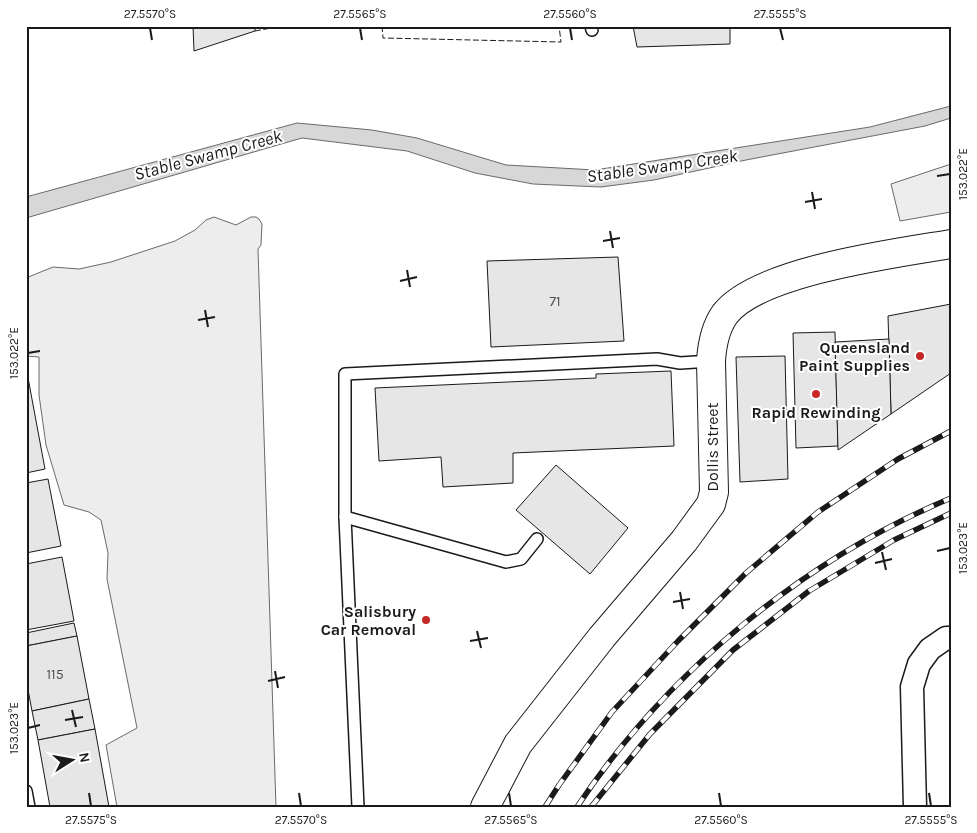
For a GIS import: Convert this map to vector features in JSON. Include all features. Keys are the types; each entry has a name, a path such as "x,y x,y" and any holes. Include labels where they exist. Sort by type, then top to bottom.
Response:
{"street":[{"name":"Dollis Street","path":"485,807 518,744 602,638 684,541 711,504 714,492 710,361 713,340 724,315 749,294 790,278 855,261 951,244"},
{"path":"915,807 912,687 919,664 930,649 946,638 951,638"}],"lane":[{"path":"358,807 344,517 345,374 657,360 680,363 710,361"},
{"path":"344,517 506,562 521,559 537,538"},
{"path":"26,791 29,807"}],"shaded area":[{"path":"951,164 951,212 900,221 891,184"},
{"path":"214,217 236,225 251,217 256,217 262,224 261,245 258,249 276,807 117,807 106,745 137,728 107,579 108,553 101,520 89,512 64,505 46,445 39,395 39,357 26,356 26,278 53,267 79,269 111,262 175,241 195,230 206,220"}],"water":[{"name":"Stable Swamp Creek","path":"951,106 951,118 925,126 746,160 654,180 601,187 533,184 475,173 407,151 302,138 26,218 26,197 297,123 372,130 417,138 506,165 595,170 870,127"}],"building":[{"path":"193,26 255,26 255,31 194,51"},
{"path":"633,26 730,26 730,44 637,47"},
{"path":"618,257 624,341 491,347 487,261"},
{"name":"Queensland Paint Supplies","path":"951,304 951,373 891,414 888,316"},
{"name":"Rapid Rewinding","path":"835,332 838,446 796,448 793,333"},
{"path":"889,339 891,414 838,450 835,342"},
{"path":"785,356 788,479 740,482 736,357"},
{"path":"26,367 45,469 26,473"},
{"path":"671,371 674,446 513,453 513,483 443,487 441,457 379,461 375,388 596,378 596,374"},
{"path":"556,465 628,528 590,574 516,510"},
{"path":"48,479 61,546 26,553 26,483"},
{"path":"62,557 74,621 26,630 26,564"},
{"path":"74,623 77,636 26,646 26,633"},
{"path":"77,636 89,699 32,711 26,679 26,646"},
{"path":"89,699 95,729 38,740 32,711"},
{"path":"95,729 109,807 50,807 38,740"}],"railway":[{"path":"545,807 612,712 678,641 746,573 818,512 898,459 951,431"},
{"path":"577,807 613,758 652,711 695,667 742,626 791,588 843,554 896,524 951,498"},
{"path":"591,807 650,734 733,650 809,591 894,540 951,513"}],"fence":[{"path":"255,31 282,26"},
{"path":"382,26 383,38 561,42 559,26"}],"place":[{"name":"Queensland Paint Supplies","path":"920,356"},
{"name":"Rapid Rewinding","path":"816,394"},
{"name":"Salisbury Car Removal","path":"426,620"}]}
